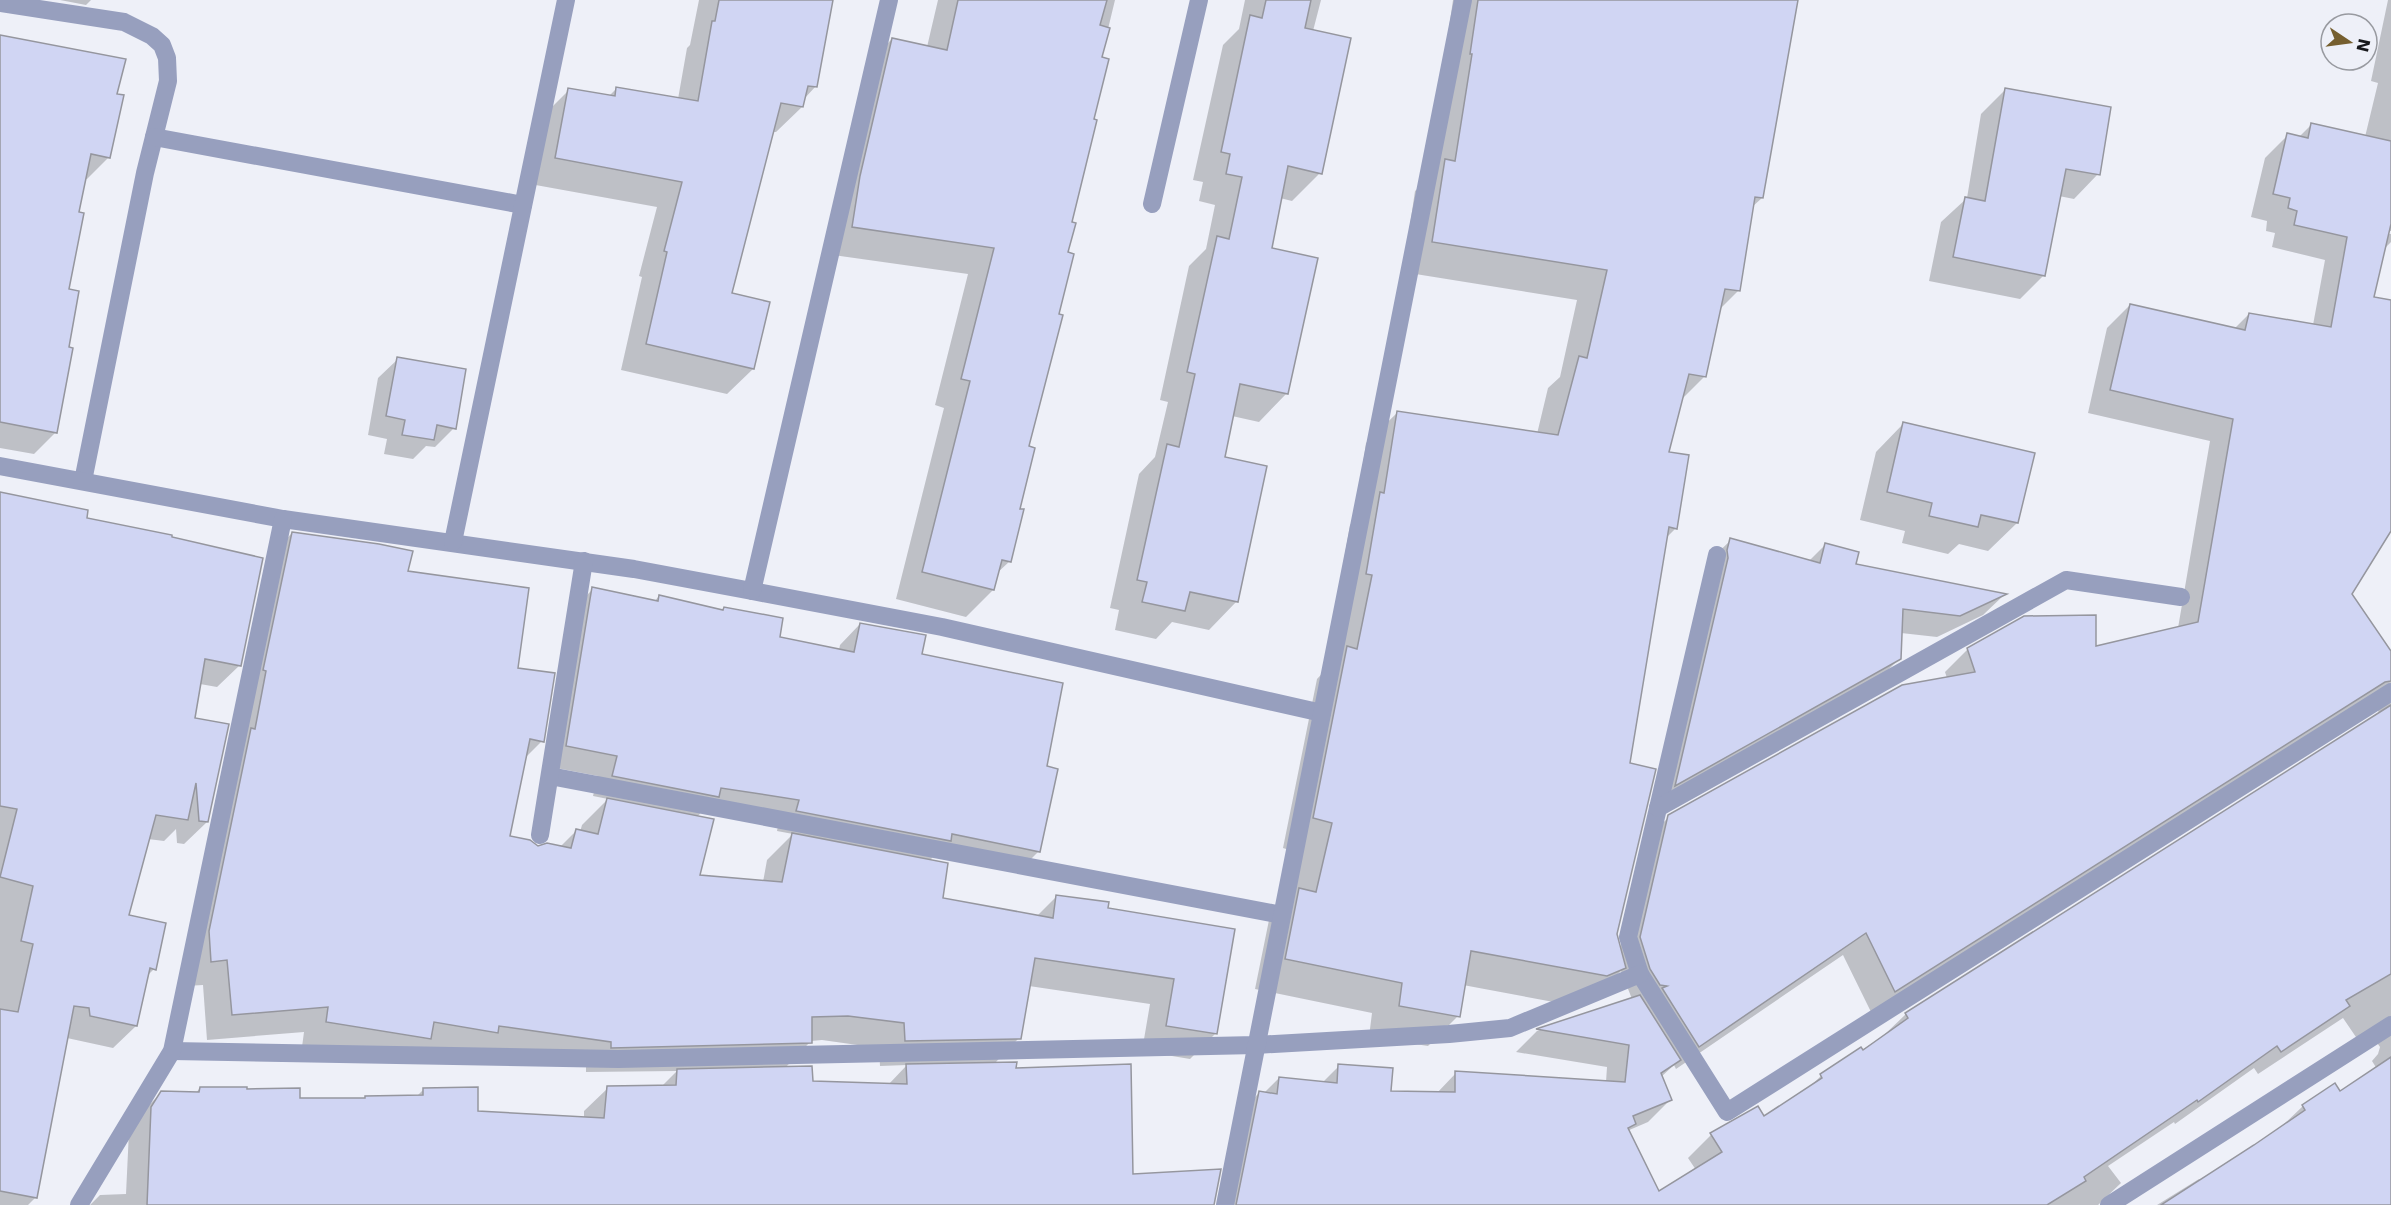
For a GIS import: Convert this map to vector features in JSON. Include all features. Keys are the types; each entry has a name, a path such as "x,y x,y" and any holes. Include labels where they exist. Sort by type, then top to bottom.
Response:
{"street":[{"path":"453,542 566,0"},
{"path":"752,591 889,0"},
{"path":"1152,204 1199,0"},
{"path":"1225,1205 1463,0"},
{"path":"0,3 124,22 152,36 162,45 167,58 168,81 154,137 83,481"},
{"path":"154,137 523,205"},
{"path":"0,466 283,519 584,561 752,591 942,627 1322,713"},
{"path":"79,1205 172,1051 283,519"},
{"path":"1717,555 1628,937 1640,974 1727,1112 2391,692"},
{"path":"540,835 584,561"},
{"path":"1658,808 2067,580 2181,597"},
{"path":"550,776 1282,915"},
{"path":"172,1051 618,1059 1256,1045 1449,1034 1510,1028 1640,974"},
{"path":"2109,1205 2391,1025"}],"building":[{"path":"719,0 833,0 817,87 808,86 803,107 781,103 732,293 770,302 754,369 646,344 667,252 664,251 682,182 555,158 568,88 615,96 616,87 698,101 712,21 715,21"},
{"path":"958,0 1107,0 1100,25 1110,28 1102,57 1109,59 1094,119 1097,120 1072,222 1076,223 1068,252 1074,254 1059,314 1063,315 1029,446 1035,448 1020,509 1024,509 1011,562 1002,560 994,590 922,572 970,381 961,379 994,248 852,227 860,176 892,38 947,50"},
{"path":"1266,0 1311,0 1305,28 1351,38 1322,174 1288,166 1272,248 1318,258 1288,394 1240,384 1225,457 1267,466 1238,602 1190,592 1185,611 1142,602 1147,582 1137,580 1167,444 1179,447 1195,374 1187,372 1217,236 1229,239 1242,177 1226,174 1230,154 1221,152 1250,15 1262,18"},
{"path":"1478,0 1798,0 1763,198 1755,197 1740,291 1725,289 1706,377 1689,374 1669,452 1689,455 1677,529 1669,527 1630,763 1656,769 1617,934 1626,968 1607,976 1471,951 1460,1017 1399,1006 1402,983 1285,959 1299,888 1316,892 1332,823 1313,818 1347,646 1357,649 1372,575 1366,574 1380,492 1384,493 1397,411 1558,435 1579,356 1587,358 1607,270 1432,242 1445,159 1455,161"},
{"path":"0,35 126,59 117,94 124,95 110,158 91,154 79,212 84,213 69,289 79,291 69,347 73,348 57,433 0,422"},
{"path":"2005,88 2111,107 2100,175 2066,169 2045,276 1953,257 1965,197 1985,201"},
{"path":"2311,123 2391,141 2391,224 2374,297 2391,300 2391,531 2352,594 2391,651 2391,681 2385,682 1895,992 1866,933 1699,1047 1662,988 1667,986 1660,985 1650,969 1640,937 1668,815 1902,685 1975,672 1967,648 2024,616 2096,615 2096,646 2198,622 2233,419 2110,390 2130,304 2245,330 2249,313 2331,327 2347,237 2294,225 2297,211 2288,208 2290,198 2273,194 2287,133 2308,138"},
{"path":"397,357 466,369 456,429 437,425 434,440 402,435 405,420 386,416"},
{"path":"1903,422 2035,453 2018,523 1981,515 1978,527 1929,516 1932,503 1887,492"},
{"path":"0,492 88,510 87,518 172,535 172,537 263,558 241,666 205,659 195,718 229,724 208,822 199,821 196,783 188,820 156,815 129,915 166,923 156,970 150,968 137,1026 90,1016 89,1008 74,1006 37,1198 0,1191 0,1009 18,1012 33,944 21,941 33,886 0,877 17,809 0,806"},
{"path":"292,532 413,551 408,571 529,588 518,668 555,673 544,742 530,739 510,836 530,840 538,846 547,843 571,848 576,829 598,834 607,798 714,819 700,875 782,882 792,833 948,863 943,898 1053,918 1056,895 1109,902 1108,908 1235,929 1217,1034 1166,1026 1174,979 1035,958 1021,1039 905,1041 904,1023 848,1016 812,1017 812,1043 611,1048 611,1042 499,1026 498,1033 434,1022 431,1039 326,1022 328,1007 232,1015 227,960 211,962 209,931 251,728 255,729 266,671 263,670"},
{"path":"1730,538 1820,563 1825,543 1859,552 1856,564 2007,594 1960,616 1903,609 1901,659 1675,786 1728,558"},
{"path":"592,587 658,601 659,595 723,610 724,607 783,618 780,637 854,652 860,623 926,635 922,654 1063,683 1047,766 1058,769 1040,852 952,834 951,841 796,811 799,800 721,788 719,797 612,776 617,756 566,746"},
{"path":"2391,705 2391,974 2346,1000 2350,1006 2281,1052 2277,1046 2198,1102 2197,1100 2084,1177 2086,1181 2047,1205 1236,1205 1259,1091 1277,1094 1279,1077 1337,1083 1338,1064 1393,1068 1391,1091 1455,1092 1455,1071 1625,1082 1629,1045 1536,1029 1640,995 1681,1060 1661,1073 1672,1100 1633,1116 1636,1124 1628,1128 1659,1191 1722,1152 1710,1133 1758,1106 1764,1116 1822,1078 1820,1074 1861,1047 1863,1050 1908,1018 1905,1013"},
{"path":"2391,1057 2391,1205 2161,1205 2305,1110 2302,1105 2335,1083 2340,1091"},
{"path":"1017,1062 1016,1068 1131,1064 1133,1174 1221,1169 1214,1205 147,1205 151,1107 161,1091 199,1092 200,1087 300,1088 300,1098 365,1098 365,1096 423,1095 423,1088 478,1087 478,1111 604,1118 607,1086 676,1085 677,1069 812,1066 813,1081 907,1084 906,1064"}]}
